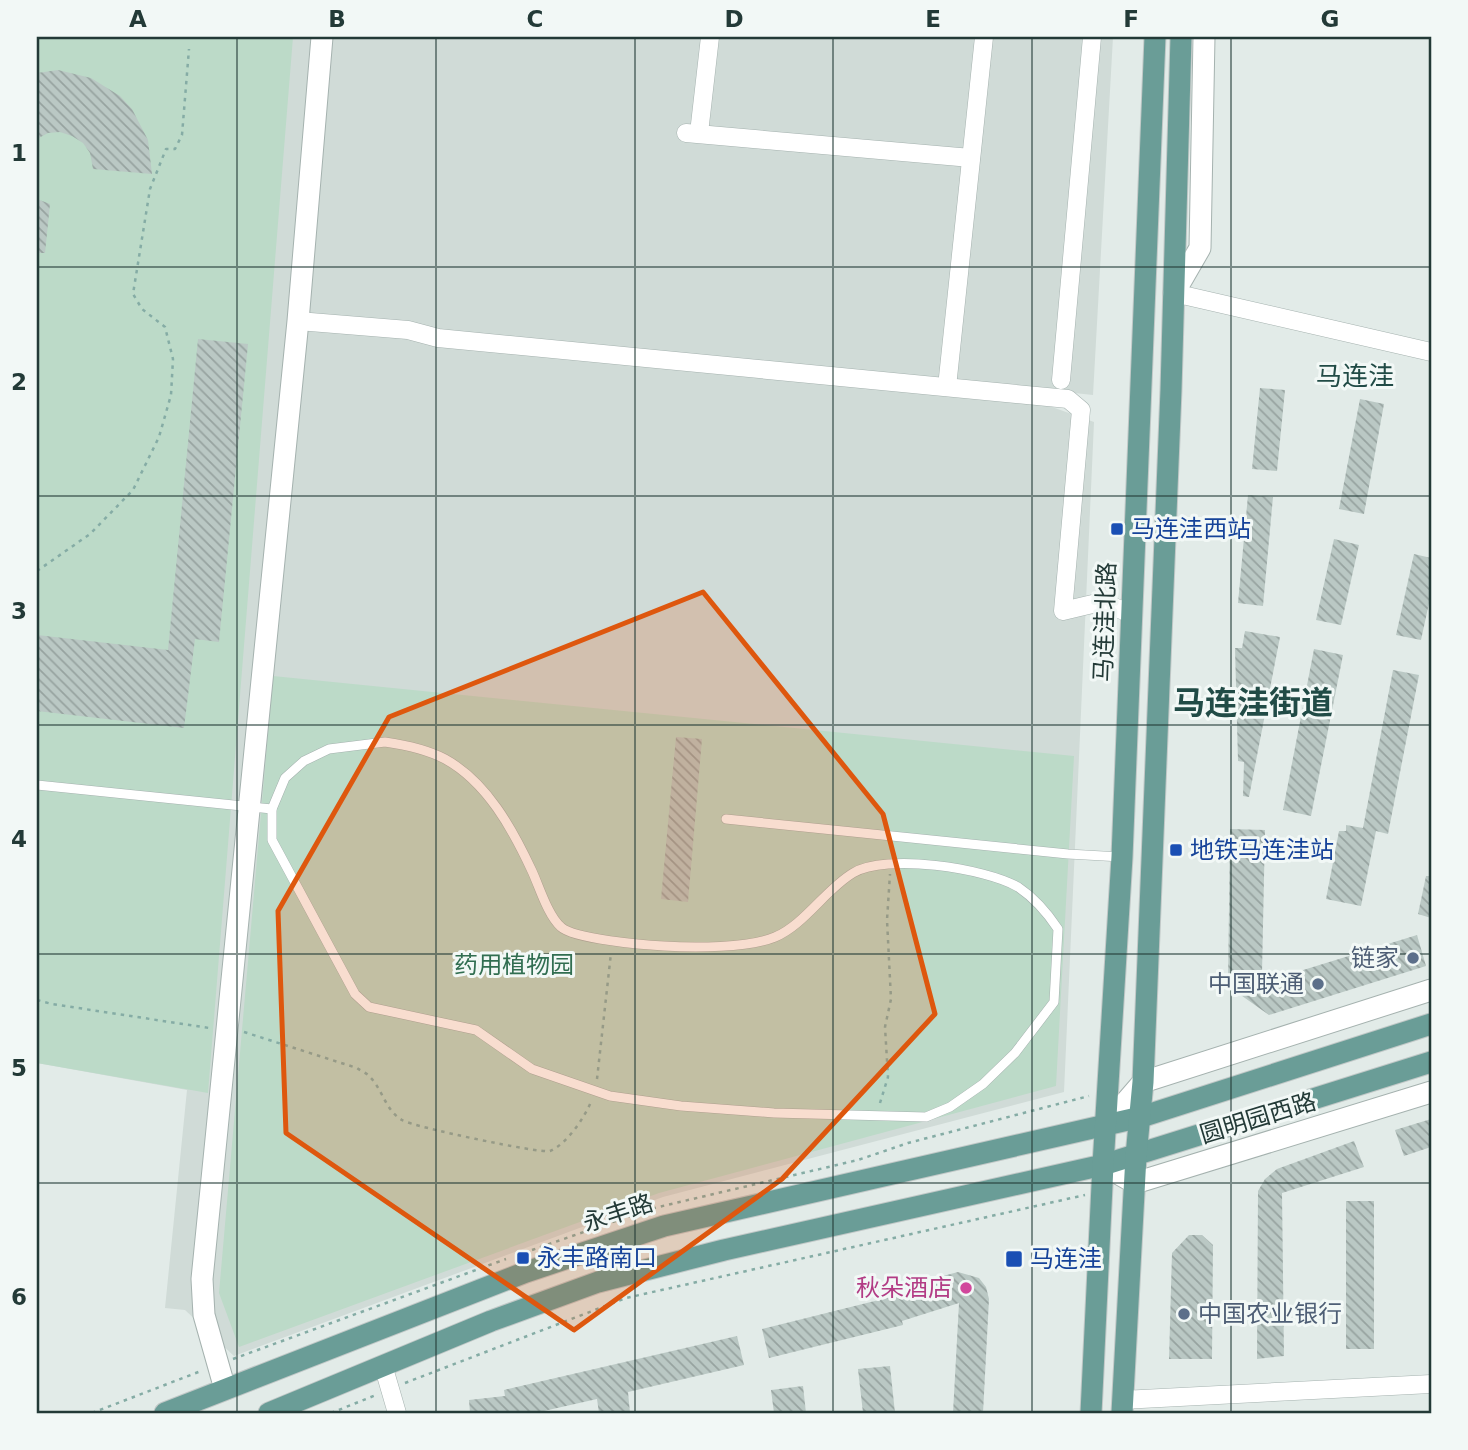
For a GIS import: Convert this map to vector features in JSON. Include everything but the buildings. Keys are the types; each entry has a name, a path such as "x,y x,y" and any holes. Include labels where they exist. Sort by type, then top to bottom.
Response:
{"main road":[{"name":"马连洼北路","path":"1103,1165 1122,857 1155,37"},
{"path":"1122,1406 1136,1156 1143,1082 1174,293 1181,37"},
{"name":"圆明园西路","path":"1105,1126 1141,1117 1431,1024"},
{"name":"圆明园西路","path":"1103,1165 1431,1062"},
{"name":"永丰路","path":"165,1413 526,1272 664,1226 1105,1126"},
{"path":"269,1413 491,1321 610,1279 724,1250 1103,1165 1091,1413"}],"street":[{"path":"225,1389 204,1315 202,1279 298,321 322,37"},
{"path":"710,37 692,133 971,158"},
{"path":"947,387 984,37"},
{"path":"1061,380 1093,37"},
{"path":"1204,37 1200,248 1174,293 1431,352"},
{"path":"298,321 408,330 438,338 1068,399 1080,410 1063,611 1101,602 1132,614"},
{"path":"1105,1126 1143,1082 1431,990"},
{"name":"圆明园西路","path":"1135,1184 1431,1092"},
{"path":"1103,1165 1135,1184"},
{"path":"383,1365 397,1413"},
{"path":"1122,1406 1431,1384"}],"lane":[{"path":"384,742 412,746 446,759 473,780 495,807 518,842 561,928 579,936 614,940 663,946 711,947 776,937 854,873 878,864 925,864 995,876 1020,888 1043,910 1058,929 1054,1002 1015,1053 983,1084 950,1107 926,1117 774,1113 681,1106 594,1092 532,1069 476,1030 369,1007 355,993 272,840 272,808 285,778 304,761 329,749 384,742"},
{"path":"37,785 272,808"},
{"path":"726,820 1122,857"}],"path":[{"path":"37,571 90,534 133,489 162,426 171,395 173,359 165,327 142,309 133,294 150,189 166,149 176,149 182,135 189,49"},
{"path":"877,1117 888,1077 885,1027 891,999 887,920 891,864"},
{"path":"37,1000 164,1023 258,1035 357,1068 370,1076 394,1114 420,1128 543,1152 550,1151 563,1141 586,1113 594,1092 600,1068 608,973 614,940"},
{"path":"331,1413 626,1298 1101,1191"}],"highlighted area":[{"path":"703,592 883,814 935,1014 782,1179 574,1330 286,1133 278,911 389,717"}],"shaded area":[{"path":"37,37 1113,37 1093,395 1065,392 1038,402 1094,422 1064,1092 663,1197 234,1356 185,1310 165,1308 187,1090 37,1063"}],"green space":[{"path":"37,37 293,37 208,1093 37,1063"},
{"name":"药用植物园","path":"273,676 1074,756 1056,1086 659,1193 239,1347 219,1293"}],"place":[{"name":"马连洼西站","path":"1117,529"},
{"name":"地铁马连洼站","path":"1176,850"},
{"name":"链家","path":"1413,958"},
{"name":"中国联通","path":"1318,984"},
{"name":"永丰路南口","path":"523,1258"},
{"name":"马连洼","path":"1014,1259"},
{"name":"秋朵酒店","path":"966,1288"},
{"name":"中国农业银行","path":"1184,1314"}],"district":[{"name":"马连洼","path":"1355,376"},
{"name":"马连洼街道","path":"1253,703"}]}
